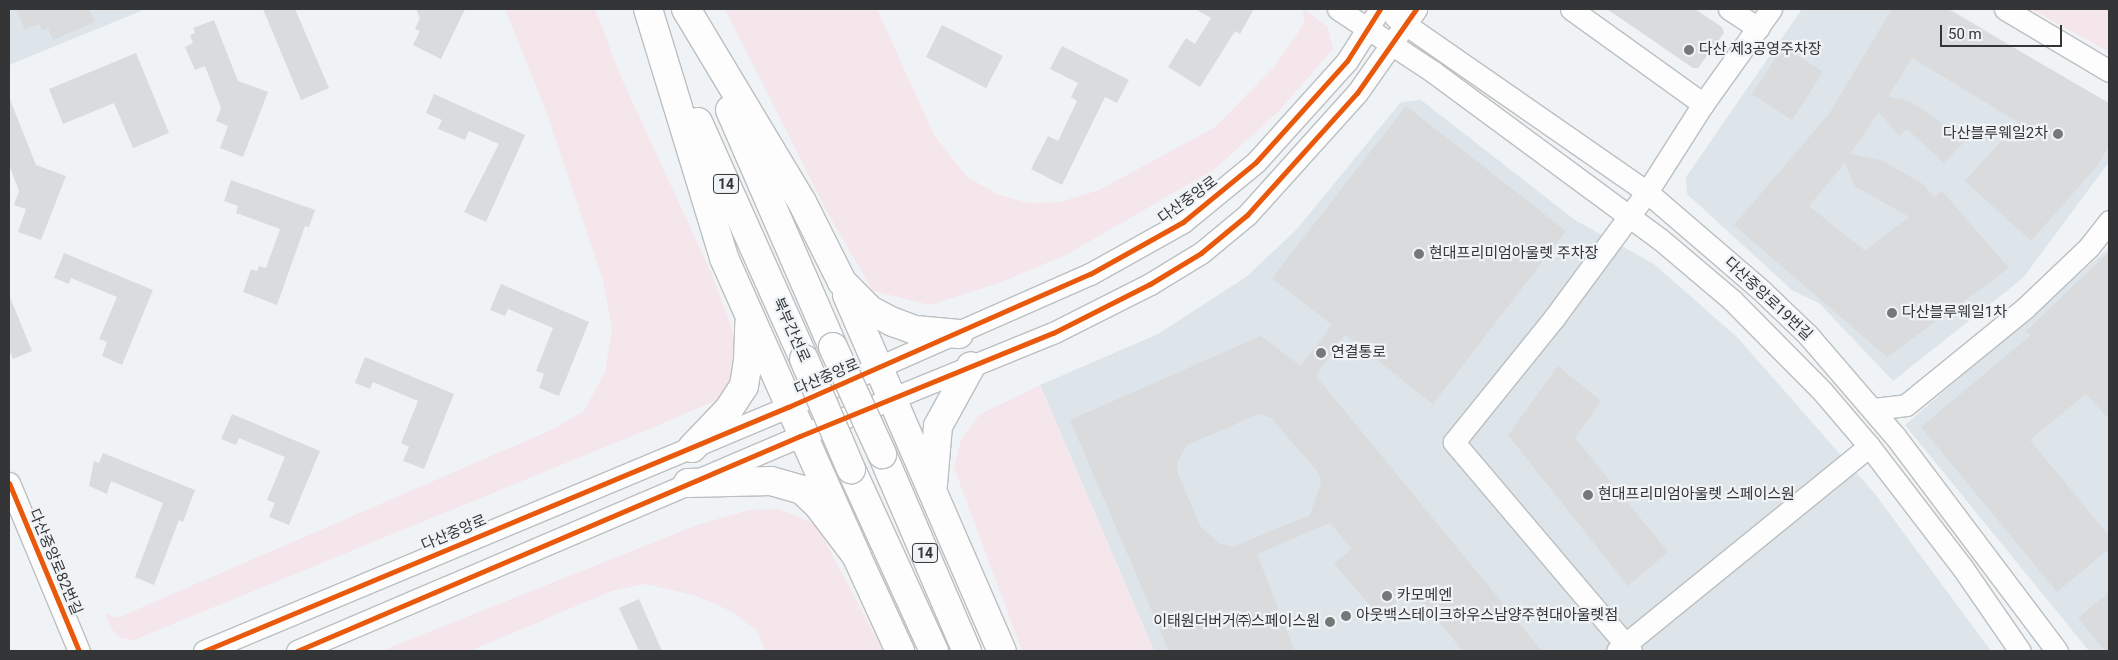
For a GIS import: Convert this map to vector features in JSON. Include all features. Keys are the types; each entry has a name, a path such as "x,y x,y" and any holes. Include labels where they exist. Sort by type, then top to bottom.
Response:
{"highway":[{"path":"648,9 724,258 800,436 900,651"},
{"name":"북부간선로","path":"648,9 851,469 934,651"},
{"path":"686,9 802,202 842,282 881,368 1002,651"},
{"name":"14","path":"686,9 967,651"},
{"path":"842,282 870,310 893,322 915,330 959,334"},
{"path":"692,448 729,409 744,386 748,362 749,316"},
{"path":"932,490 938,426 971,366"},
{"path":"688,483 770,480 802,490 818,505 856,555"}],"street":[{"name":"다산중앙로19번길","path":"1338,9 1392,44 1629,217 1696,267 1732,300 1824,392 1869,446 1962,567 2020,651"},
{"name":"다산중앙로","path":"204,651 881,368 1090,274 1183,222 1240,176 1275,143 1348,61 1380,9"},
{"name":"다산중앙로19번길","path":"1384,9 1411,17 1647,192 1781,309 1874,410 1895,436 2057,651"},
{"path":"1572,9 1703,104"},
{"path":"1729,9 1758,28"},
{"path":"1771,9 1703,104 1629,217 1554,318 1454,442 1624,649 1869,446"},
{"path":"2005,9 2109,71"},
{"path":"297,651 688,483 1101,310 1201,253 1247,215 1357,93 1411,17"},
{"path":"1874,410 1906,405 2026,307 2089,248 2109,221"},
{"path":"1895,436 1906,405"},
{"name":"다산중앙로82번길","path":"9,483 79,651"}],"shaded area":[{"path":"9,9 146,9 9,65"},
{"path":"505,9 595,9 621,77 711,272 737,343 737,377 717,400 659,425 134,640 121,638 113,631 105,613 117,618 551,430 584,411 605,372 612,328 603,281 545,108"},
{"path":"725,9 877,9 934,135 967,177 999,195 1029,203 1060,202 1099,190 1215,127 1273,68 1304,24 1303,9 1328,27 1333,49 1278,112 1215,169 1066,255 996,284 930,305 873,291 827,212"},
{"path":"1802,9 1950,9 2109,104 2109,162 2023,278 1893,381 1819,303 1793,291 1687,194 1686,177"},
{"path":"2031,9 2109,9 2109,52"},
{"name":"현대프리미엄아울렛 스페이스원","path":"1421,100 1575,220 1654,264 1738,338 1875,494 1991,651 1154,651 1040,385 1158,334 1246,277 1297,229 1401,102"},
{"path":"2109,248 2109,651 2089,651 1905,425"},
{"path":"1040,385 1154,651 1022,651 954,468 961,439 979,415"},
{"path":"779,509 816,524 883,651 765,651 757,631 733,612 694,595 644,584 612,591 470,651 381,651 697,525 749,510"}],"building":[{"path":"16,9 89,9 95,22 53,40 48,28 42,30 39,24 25,30"},
{"path":"263,9 295,9 329,88 301,100"},
{"path":"416,9 465,9 441,59 413,45 420,31 415,29 420,18"},
{"path":"1195,9 1254,9 1240,34 1235,31 1200,87 1168,67 1186,38 1195,44 1211,18"},
{"name":"다산 제3공영주차장","path":"1607,9 1695,9 1722,27 1724,33 1698,68 1693,68"},
{"path":"1892,9 1946,9 2109,103 2109,146 2097,166 2031,241 1965,181 2018,122 1912,58 1888,97 1910,101 1966,140 1944,163 1907,129 1899,136 1879,112 1850,154 1881,160 1923,184 1934,197 1942,191 2009,268 1887,357 1734,225 1829,114","holes":["1845,163 1855,186 1909,217 1865,251 1809,206"]},
{"path":"214,20 238,81 268,92 243,157 220,148 228,126 216,121 221,108 205,66 195,70 185,47 193,43 190,35 195,33 193,28"},
{"path":"942,25 1003,56 986,88 926,57"},
{"path":"1062,46 1129,80 1117,103 1105,97 1062,185 1031,169 1048,136 1058,141 1077,101 1071,97 1078,83 1050,69"},
{"path":"1783,46 1823,72 1792,120 1752,94"},
{"path":"136,53 169,133 133,148 114,103 63,124 49,89"},
{"path":"434,94 525,135 486,222 464,212 499,144 469,131 465,140 438,129 442,120 426,113"},
{"path":"9,97 36,165 66,176 41,240 18,232 26,209 14,205 19,191 9,165"},
{"path":"1406,106 1566,231 1433,404 1345,335 1316,376 1542,651 1463,651 1412,589 1380,617 1334,564 1352,549 1330,523 1257,554 1295,651 1169,651 1070,420 1261,336 1301,366 1332,325 1272,278","holes":["1259,414 1271,418 1318,472 1321,482 1310,515 1233,547 1220,544 1200,526 1178,474 1177,463 1187,445"]},
{"path":"231,180 315,210 309,227 305,226 277,305 243,292 251,269 257,271 259,266 266,268 280,229 236,213 238,206 224,201"},
{"path":"2109,252 2109,419 2086,394 2030,440 2109,536 2109,549 2057,592 1921,427 2031,335 2026,331"},
{"path":"64,253 153,290 122,365 102,356 107,342 99,339 117,297 71,278 69,284 54,278"},
{"path":"501,284 589,322 559,396 539,388 544,374 536,371 553,328 508,309 505,316 490,310"},
{"path":"9,295 32,351 13,359 9,350"},
{"path":"365,357 454,394 424,469 403,461 409,447 401,443 418,401 373,382 370,389 355,383"},
{"name":"현대프리미엄아울렛 스페이스원","path":"1558,366 1601,401 1575,438 1668,552 1628,586 1508,435"},
{"path":"232,414 320,451 289,525 269,517 275,503 267,500 285,457 239,438 236,445 221,439"},
{"path":"103,453 195,490 183,522 179,520 154,585 135,577 163,503 111,481 107,494 89,486 94,461 99,463"},
{"path":"2109,592 2109,651 2105,651 2078,618"},
{"path":"639,599 662,651 639,651 619,608"}],"cycle path":[{"path":"204,651 788,407 1090,274 1183,222 1256,162 1347,61 1380,9"},
{"path":"297,651 800,436 1053,333 1150,284 1201,253 1247,215 1357,93 1416,9"},
{"path":"9,483 79,651"}],"place":[{"name":"다산 제3공영주차장","path":"1689,50"},
{"name":"다산블루웨일2차","path":"2058,134"},
{"name":"현대프리미엄아울렛 주차장","path":"1419,254"},
{"name":"다산블루웨일1차","path":"1892,313"},
{"name":"연결통로","path":"1321,353"},
{"name":"현대프리미엄아울렛 스페이스원","path":"1588,495"},
{"name":"카모메엔","path":"1387,596"},
{"name":"아웃백스테이크하우스남양주현대아울렛점","path":"1346,616"},
{"name":"이태원더버거㈜스페이스원","path":"1330,622"}]}
